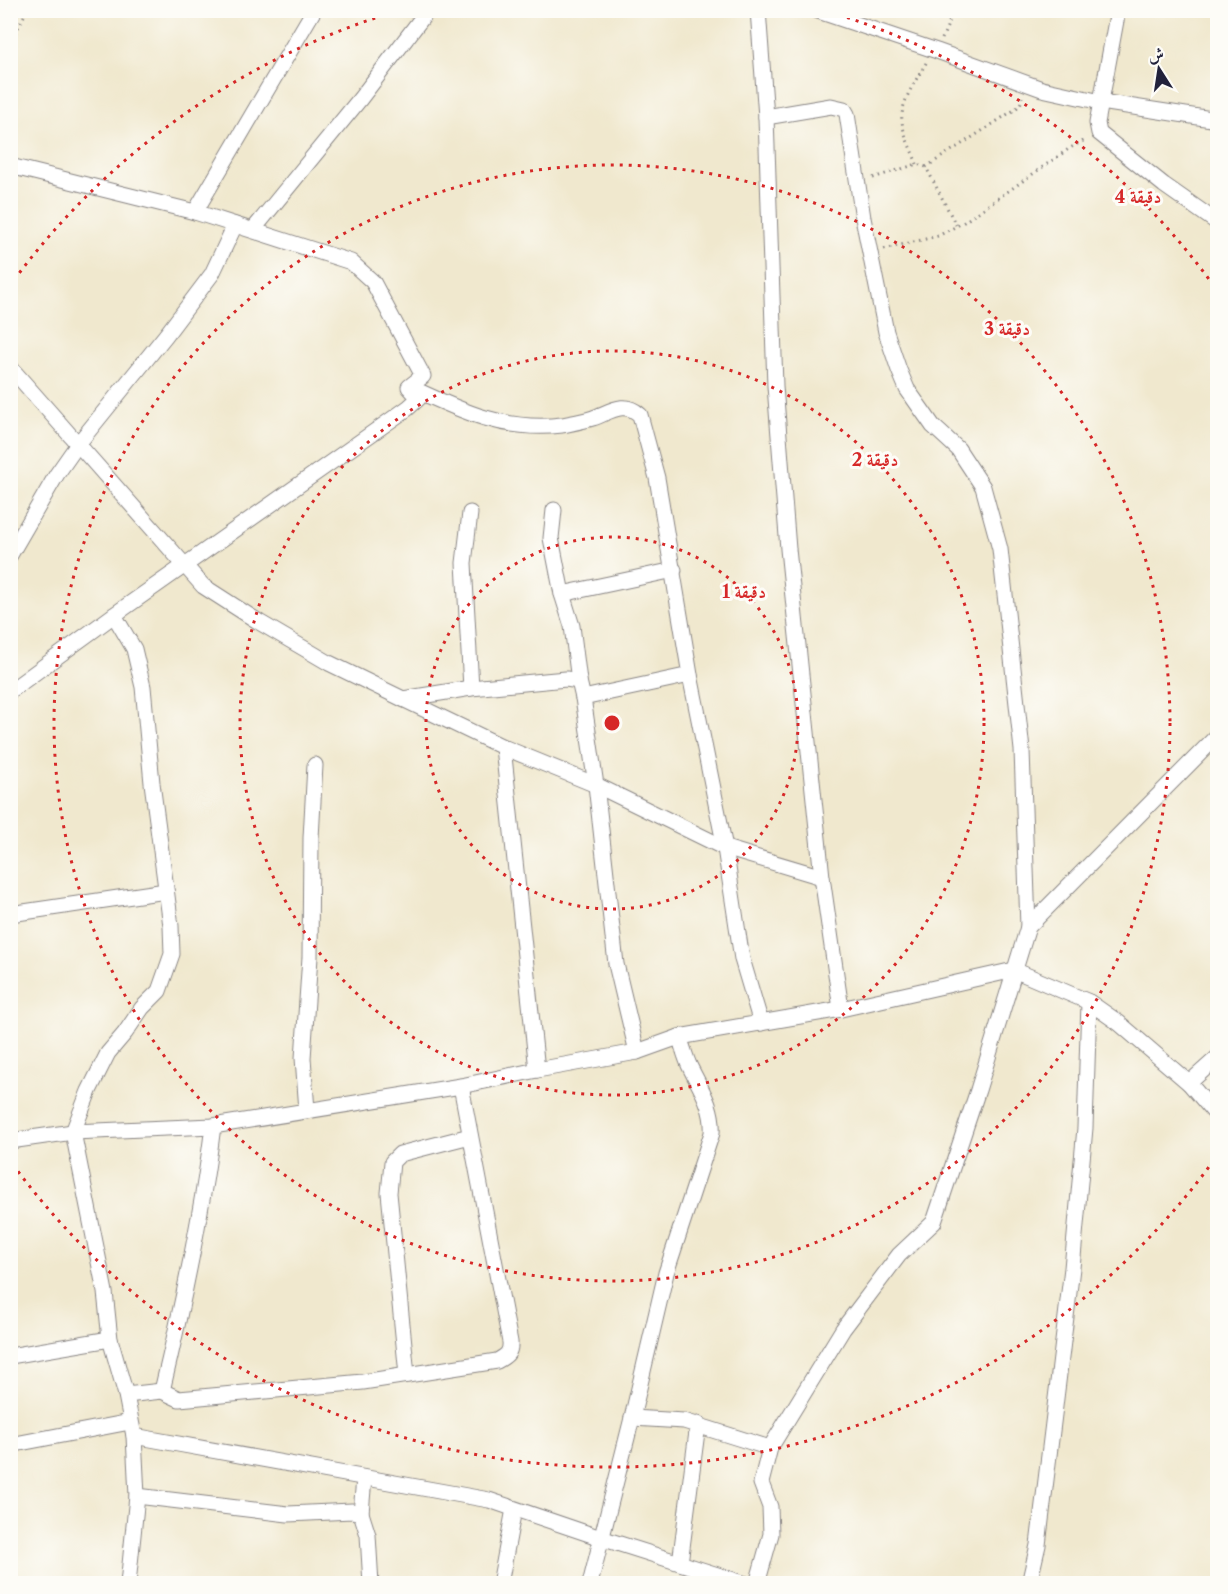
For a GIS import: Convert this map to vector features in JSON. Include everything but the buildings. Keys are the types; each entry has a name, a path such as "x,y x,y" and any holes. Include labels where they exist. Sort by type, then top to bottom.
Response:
{"street":[{"path":"195,212 314,10"},
{"path":"253,231 360,99 428,10"},
{"path":"758,10 766,117 775,386 788,549 822,877 841,1009"},
{"path":"815,10 1042,89 1101,102 1218,120"},
{"path":"1118,10 1097,123 1099,133 1218,223"},
{"path":"757,1584 771,1534 770,1507 761,1483 770,1448 843,1329 899,1255 934,1222 971,1112 1028,927 1022,750 1000,549 993,516 983,487 958,450 933,426 908,389 886,332 847,114 844,109 831,106 766,117"},
{"path":"10,166 195,212 345,260 363,271 373,282 423,376 409,387"},
{"path":"10,555 57,474 78,444 212,274 235,225"},
{"path":"10,367 203,586 259,622 329,663 503,747 596,785 725,849 822,877"},
{"path":"10,691 408,408 419,398 409,387"},
{"path":"409,387 449,406 491,420 534,428 592,418 616,408 625,407 634,410 639,415 657,478 690,675 725,849 742,959 761,1023"},
{"path":"554,510 551,538 562,594 572,626 579,681 584,698 616,964 637,1052"},
{"path":"470,513 464,563 471,688"},
{"path":"562,594 674,570"},
{"path":"114,615 134,648 140,665 171,926 172,954 159,992 142,1008 125,1034 108,1053 89,1091 73,1132 105,1292 110,1340 126,1395 132,1429 137,1496 128,1584"},
{"path":"584,698 690,675"},
{"path":"404,699 471,688 566,679 579,681"},
{"path":"1028,927 1218,735"},
{"path":"503,747 537,1070"},
{"path":"307,1110 303,1058 309,977 311,838 315,765"},
{"path":"10,914 166,891"},
{"path":"10,1142 73,1132 213,1126 460,1086 637,1052 679,1038 841,1009 1014,970 1089,1002 1119,1023 1189,1083 1218,1117"},
{"path":"1029,1584 1038,1545 1072,1268 1085,1128 1089,1002"},
{"path":"590,1584 666,1273 712,1133 713,1120 709,1106 679,1038"},
{"path":"1189,1083 1218,1057"},
{"path":"126,1395 162,1391 179,1399 363,1382 504,1358 511,1349 460,1086"},
{"path":"162,1391 184,1300 204,1198 213,1126"},
{"path":"407,1375 389,1193 392,1162 400,1154 470,1136"},
{"path":"10,1356 110,1340"},
{"path":"632,1418 698,1424 770,1448"},
{"path":"680,1563 698,1424"},
{"path":"10,1445 132,1429 364,1478 489,1500 680,1563 706,1577 746,1584"},
{"path":"364,1478 361,1513 368,1535 371,1584"},
{"path":"137,1496 288,1514 352,1511 361,1513"},
{"path":"500,1584 514,1509"}],"path":[{"path":"10,44 27,10"},
{"path":"917,164 905,132 902,115 911,88 928,59 937,51 954,10"},
{"path":"926,167 1018,107 1022,101 1022,82"},
{"path":"870,252 938,236 964,222 1070,148 1099,133"},
{"path":"858,182 917,164 926,167 956,225"}]}
